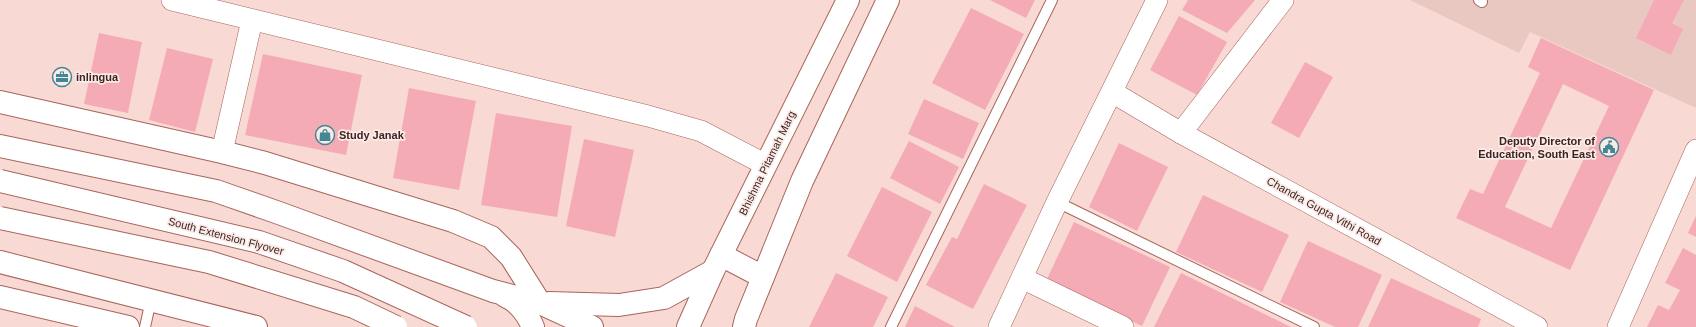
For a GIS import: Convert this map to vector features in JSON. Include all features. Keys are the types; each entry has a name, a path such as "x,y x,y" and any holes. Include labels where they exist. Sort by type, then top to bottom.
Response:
{"main road":[{"name":"Bhishma Pitamah Marg","path":"688,327 717,263 848,0"},
{"path":"744,327 802,181 888,0"},
{"path":"0,102 265,163 453,221 491,236 511,257 540,303"},
{"path":"0,146 216,191 279,212 508,297 520,307 534,327"},
{"name":"South Extension Flyover","path":"0,181 259,242 343,271 466,327"},
{"path":"0,218 209,262 354,307 396,327"},
{"path":"0,262 256,327"},
{"path":"540,303 619,305 664,298 717,263 763,277"},
{"path":"493,291 540,303 592,327"},
{"path":"0,296 81,321 128,327"}],"street":[{"path":"172,0 648,116 700,131 766,165"},
{"path":"999,327 1057,202 1157,0"},
{"path":"1181,133 1283,0"},
{"path":"222,152 252,20"},
{"name":"Chandra Gupta Vithi Road","path":"1112,92 1181,133 1537,327"},
{"path":"1618,327 1696,150"},
{"path":"1022,278 1124,327"}],"lane":[{"path":"891,327 1052,0"},
{"path":"1057,202 1314,327"},
{"path":"145,327 151,300"}],"shaded area":[{"path":"1410,0 1696,0 1696,108 1530,32 1519,53"}],"building":[{"path":"990,0 1035,0 1026,18"},
{"path":"1188,0 1255,0 1227,33 1182,10"},
{"path":"1654,0 1684,0 1672,23 1683,29 1671,55 1636,38"},
{"path":"971,8 1024,34 985,110 932,83"},
{"path":"1179,16 1227,42 1197,95 1150,70"},
{"path":"99,33 142,42 128,113 84,104"},
{"name":"Deputy Director of Education, South East","path":"1541,38 1654,90 1570,270 1456,218 1470,189 1483,194 1540,73 1528,67","holes":["1563,84 1609,106 1551,228 1505,207"]},
{"path":"167,48 213,59 195,132 149,120"},
{"path":"263,54 362,75 346,155 245,135"},
{"path":"1305,62 1333,77 1299,138 1271,123"},
{"path":"409,88 476,101 459,190 393,178"},
{"path":"924,99 979,123 963,159 908,134"},
{"path":"496,113 572,126 557,217 481,205"},
{"path":"584,139 634,150 615,237 566,226"},
{"path":"909,141 959,167 940,204 890,178"},
{"path":"1119,143 1168,167 1137,231 1089,207"},
{"path":"984,184 1027,205 973,309 926,285 952,237 957,239"},
{"path":"882,187 932,212 897,282 847,256"},
{"path":"1203,195 1289,235 1262,292 1176,252"},
{"path":"1696,216 1696,237 1688,233"},
{"path":"1074,222 1170,267 1142,326 1046,281"},
{"path":"1308,241 1382,275 1358,327 1335,327 1280,302"},
{"path":"1683,248 1696,255 1696,327 1647,327 1658,305 1669,310 1680,290 1665,283"},
{"path":"836,273 888,297 873,327 809,327"},
{"path":"1181,273 1291,327 1154,327"},
{"path":"1391,278 1481,319 1478,327 1368,327"},
{"path":"915,306 955,327 905,327"}],"place":[{"name":"inlingua","path":"62,77"},
{"name":"Study Janak","path":"325,135"},
{"name":"Deputy Director of Education, South East","path":"1609,147"}]}
